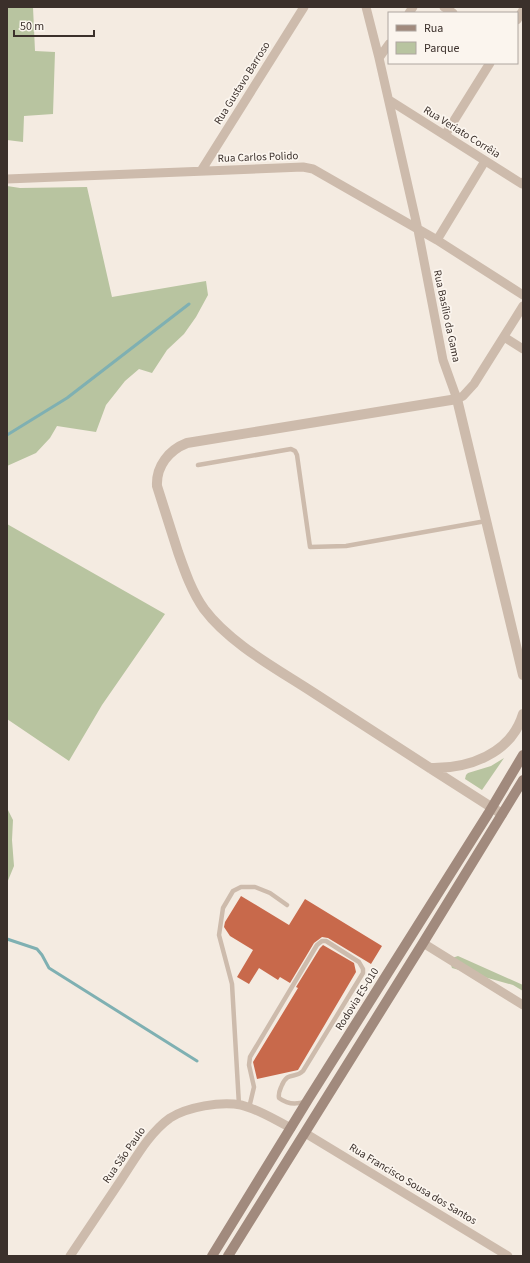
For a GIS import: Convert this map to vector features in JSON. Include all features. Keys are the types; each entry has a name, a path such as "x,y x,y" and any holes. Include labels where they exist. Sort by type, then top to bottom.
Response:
{"main road":[{"name":"Rodovia ES-010","path":"212,1256 309,1098 492,807 523,754"},
{"path":"228,1256 423,944 523,780"}],"street":[{"name":"Rua Gustavo Barroso","path":"201,171 304,7"},
{"name":"Rua Basílio da Gama","path":"366,7 389,100 418,230 443,360 457,399 523,675"},
{"path":"379,58 388,45"},
{"path":"445,136 489,64"},
{"name":"Rua Veriato Corrêia","path":"389,100 522,183"},
{"path":"437,240 485,161"},
{"name":"Rua Carlos Polido","path":"7,179 19,180 303,167 313,169 437,240 523,295"},
{"path":"502,814 243,646 215,622 196,596 187,577 157,486 156,478 161,464 166,457 180,446 187,443 457,399 464,396 474,384 523,306"},
{"path":"504,337 523,349"},
{"path":"430,768 459,766 490,755 508,741 523,714"},
{"path":"423,944 523,1005"},
{"name":"Rua São Paulo","path":"70,1256 142,1148 157,1130 171,1118 185,1111 215,1104 239,1105 249,1108 291,1128"},
{"name":"Rua Francisco Sousa dos Santos","path":"305,1133 508,1256"}],"lane":[{"path":"198,465 291,449 295,451 297,455 310,547 346,546 486,521"},
{"path":"239,1105 232,984 220,935 223,908 233,891 241,886 255,887 270,893 287,905"},
{"path":"249,1108 254,1087 249,1065 250,1057 317,945 322,941 326,941 360,962 363,968 362,973 303,1071 284,1080 279,1094 279,1098 292,1103 302,1102 309,1098"}],"green space":[{"path":"7,7 33,7 35,51 55,52 53,114 24,116 23,142 7,140"},
{"path":"7,186 20,188 87,187 112,297 206,281 208,295 196,317 184,334 167,350 152,373 139,369 125,381 106,405 96,432 57,426 50,438 36,453 7,466"},
{"path":"7,524 165,614 102,705 69,761 7,719"},
{"path":"504,758 482,790 465,779 468,773 491,766"},
{"path":"7,808 13,820 12,840 14,866 7,883"},
{"path":"458,956 523,985 523,991 513,985 452,968 449,959"}],"building":[{"path":"241,896 289,925 305,899 382,946 371,964 328,938 322,937 314,943 290,983 280,977 278,980 259,968 249,984 237,977 253,950 230,936 224,927 225,922"},
{"path":"323,945 354,963 356,972 298,1070 257,1079 253,1062 298,988 296,987"}],"waterway":[{"path":"7,435 67,398 189,304"},
{"path":"7,939 37,949 49,968 197,1061"}]}
